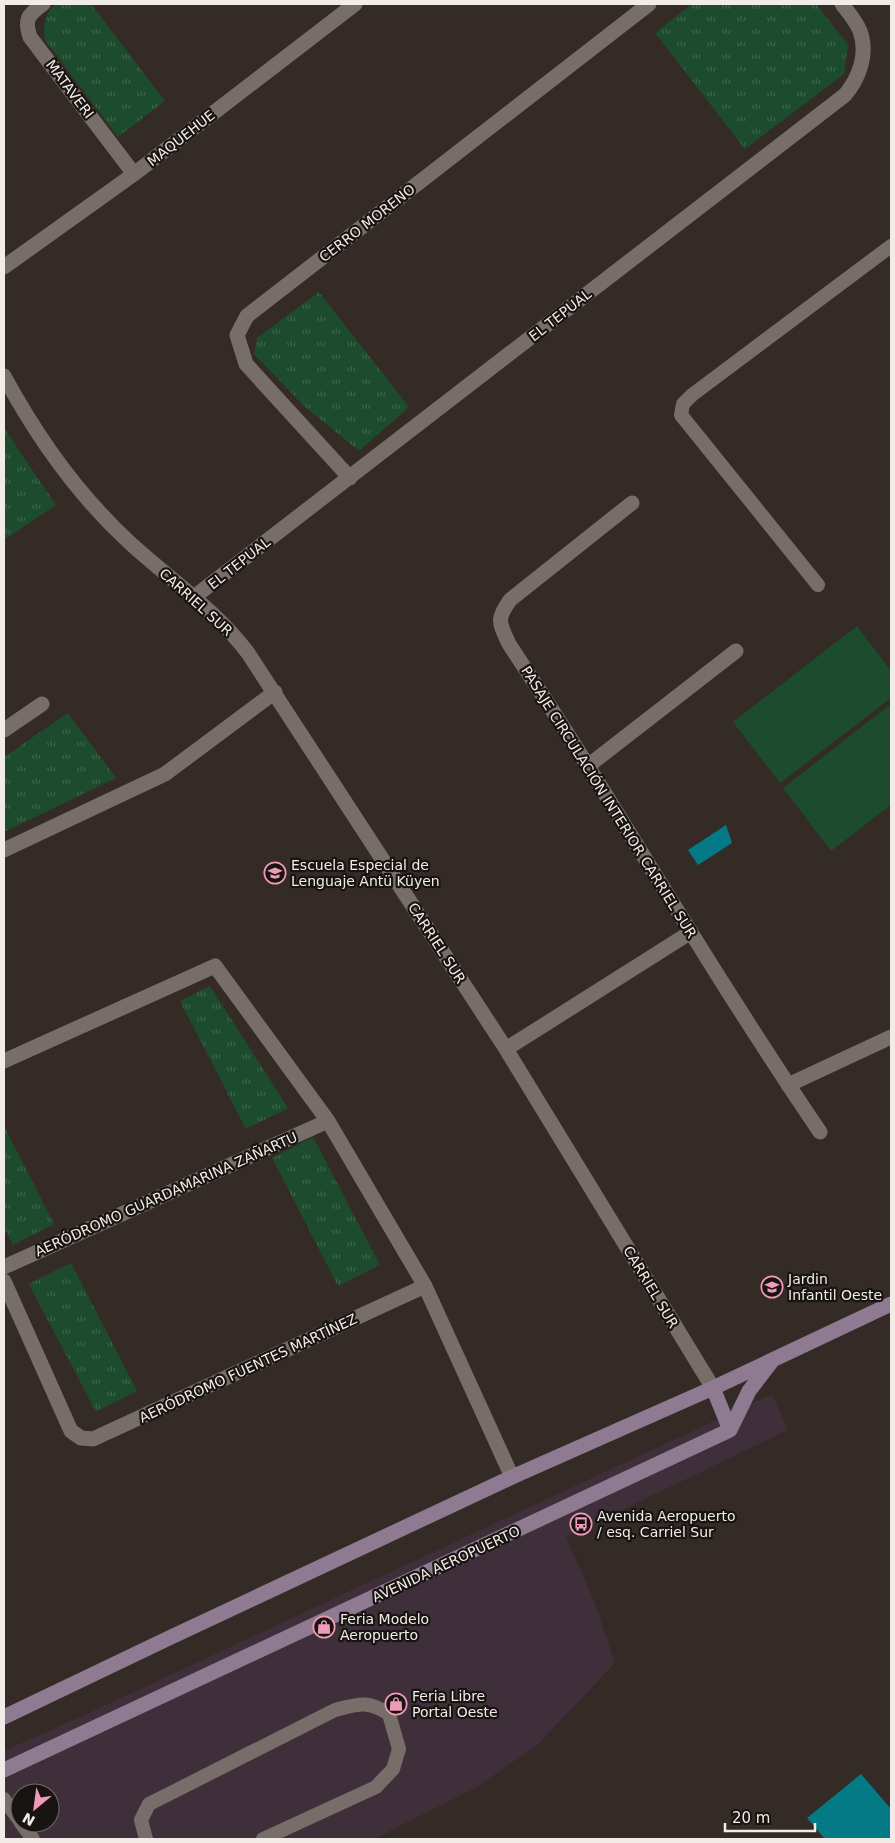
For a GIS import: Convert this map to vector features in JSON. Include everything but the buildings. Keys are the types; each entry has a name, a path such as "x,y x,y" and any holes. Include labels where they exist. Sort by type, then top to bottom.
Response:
{"street":[{"name":"MATAVERI","path":"43,4 28,17 26,26 30,37 134,174"},
{"name":"MAQUEHUE","path":"4,267 134,174 355,4"},
{"name":"CERRO MORENO","path":"350,478 246,364 237,335 247,316 649,4"},
{"name":"EL TEPUAL","path":"194,597 845,94 859,73 862,60 862,43 858,26 842,4"},
{"name":"CARRIEL SUR","path":"4,376 23,412 67,474 128,541 194,597 236,637 275,692 506,1049 713,1388 730,1430"},
{"name":"PASAJE CIRCULACIÓN INTERIOR CARRIEL SUR","path":"632,503 510,600 500,614 501,627 509,644 588,766 788,1085 820,1132"},
{"path":"588,766 736,651"},
{"path":"4,850 165,774 275,692"},
{"path":"4,730 42,704"},
{"path":"506,1049 691,932"},
{"path":"4,1061 215,966 328,1121 425,1286 512,1477"},
{"path":"788,1085 891,1037"},
{"name":"AERÓDROMO GUARDAMARINA ZAÑARTU","path":"4,1267 328,1121"},
{"name":"AERÓDROMO FUENTES MARTÍNEZ","path":"4,1281 71,1431 81,1438 93,1439 425,1286"},
{"path":"4,1717 512,1477 713,1388 891,1304"},
{"path":"730,1430 749,1391 774,1359"},
{"name":"AVENIDA AEROPUERTO","path":"4,1770 730,1430"}],"lane":[{"path":"818,585 681,415 683,404 692,395 891,246"},
{"path":"146,1839 141,1820 150,1804 157,1800 335,1710 360,1703 378,1706 389,1714 399,1750 393,1769 376,1787 263,1839"}],"shaded area":[{"name":"Feria Libre Portal Oeste","path":"772,1394 788,1430 566,1537 595,1603 615,1663 537,1745 477,1787 374,1839 4,1839 4,1751"}],"green space":[{"path":"56,4 91,4 165,101 118,137 45,40 45,20"},
{"path":"692,4 816,4 848,45 844,74 745,149 655,33"},
{"path":"319,292 409,407 359,451 304,406 254,354 257,338"},
{"path":"4,428 56,505 4,540"},
{"path":"857,626 891,671 891,698 780,783 733,722"},
{"path":"891,704 891,805 831,851 783,788"},
{"path":"68,713 116,778 4,832 4,757"},
{"path":"210,986 288,1108 246,1129 180,1001"},
{"path":"4,1126 54,1224 13,1245 4,1227"},
{"path":"313,1137 380,1265 338,1286 272,1158"},
{"path":"71,1263 137,1391 96,1412 29,1284"}],"water":[{"path":"726,825 732,843 698,865 688,850"},
{"path":"861,1774 891,1809 891,1839 825,1839 807,1818"}],"place":[{"name":"Escuela Especial de Lenguaje Antü Küyen","path":"275,873"},
{"name":"Jardin Infantil Oeste","path":"772,1287"},
{"name":"Avenida Aeropuerto / esq. Carriel Sur","path":"581,1524"},
{"name":"Feria Modelo Aeropuerto","path":"324,1627"},
{"name":"Feria Libre Portal Oeste","path":"396,1704"}]}
